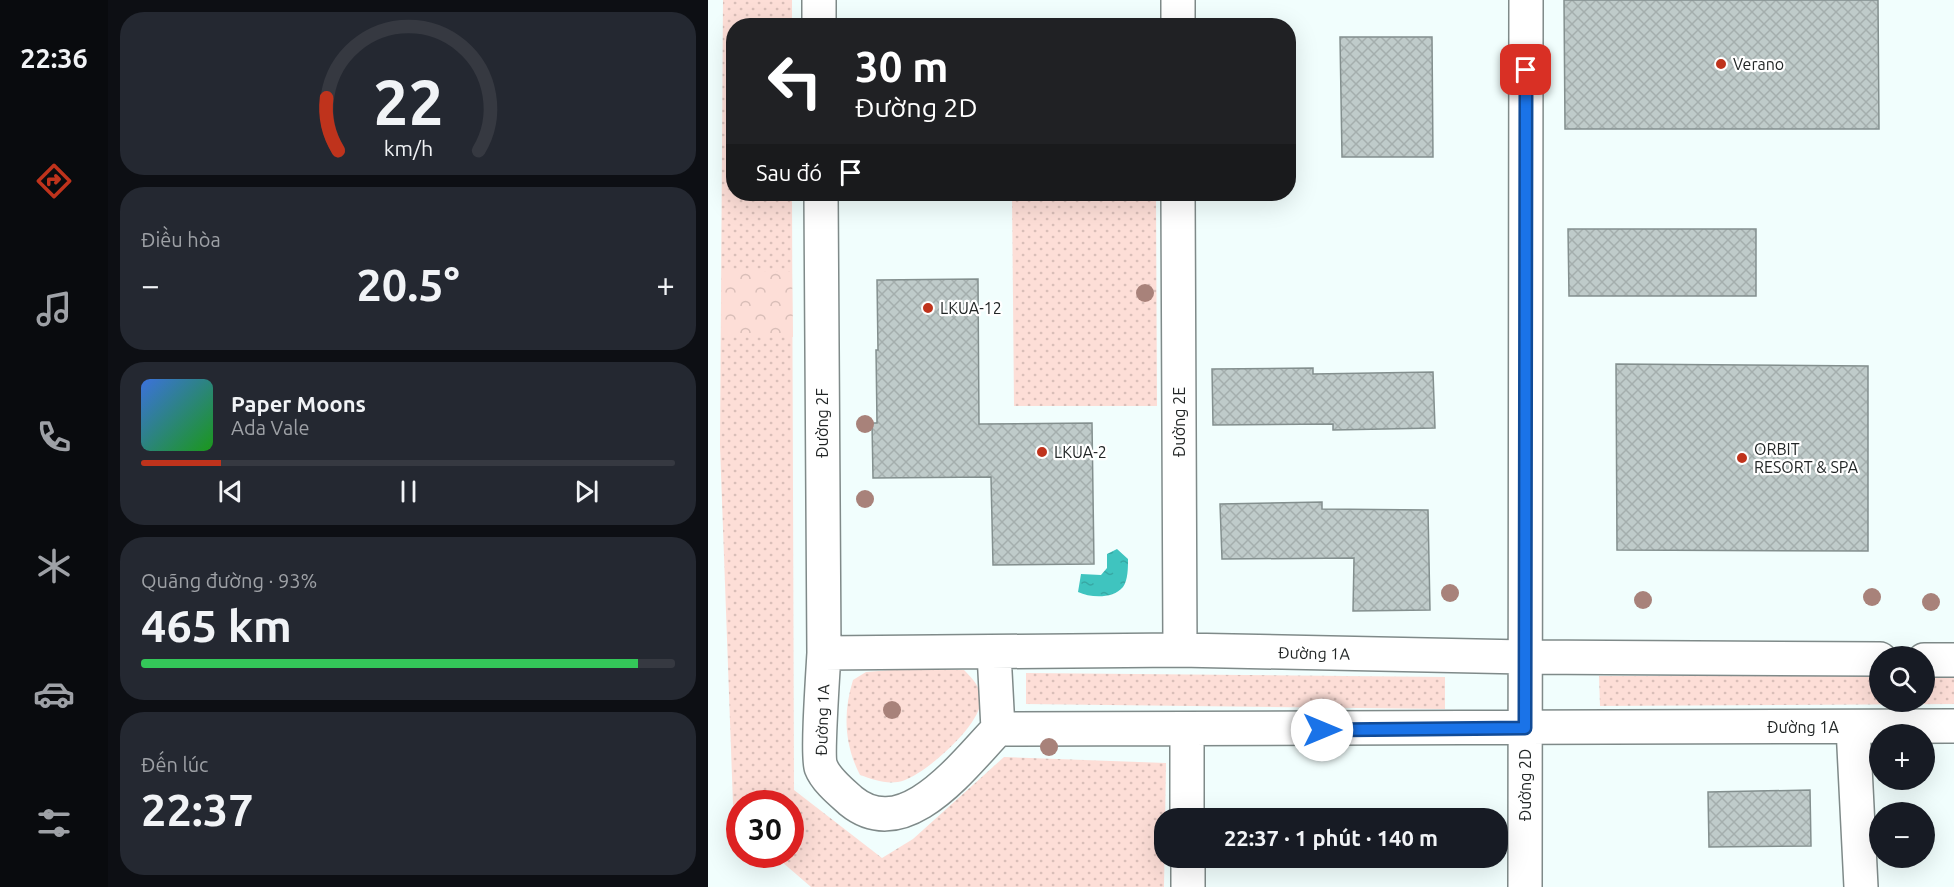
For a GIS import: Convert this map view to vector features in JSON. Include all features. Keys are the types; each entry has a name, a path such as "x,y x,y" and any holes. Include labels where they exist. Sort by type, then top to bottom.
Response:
{"street":[{"path":"819,0 819,18"},
{"path":"1178,0 1178,18"},
{"name":"Đường 2D","path":"1526,0 1524,657 1526,887"},
{"name":"Đường 2F","path":"821,201 824,653"},
{"name":"Đường 2E","path":"1178,201 1180,650"},
{"name":"Đường 1A","path":"1869,659 1524,657 1180,650 824,653 820,766 839,790 865,812 885,815 902,811 936,794 998,729 1187,731 1954,726"},
{"path":"994,652 998,729"},
{"path":"1935,660 1954,660"},
{"path":"1853,727 1861,887"},
{"path":"1187,731 1187,808"},
{"path":"1188,868 1188,887"}],"green space":[{"path":"723,0 792,0 792,18 726,18 726,201 792,201 794,790 732,790 720,446"},
{"path":"1012,201 1156,201 1157,406 1014,406"},
{"path":"722,270 792,272 793,337 721,336"},
{"path":"904,669 964,670 979,689 981,697 979,708 964,733 927,767 899,782 882,782 860,775 851,752 847,728 850,692 853,680 866,672"},
{"path":"1026,673 1445,677 1445,709 1026,704"},
{"path":"1599,676 1869,676 1869,704 1600,706"},
{"path":"1935,676 1954,676 1954,704 1935,704"},
{"path":"1004,757 1166,763 1165,808 1154,808 1154,868 1164,868 1164,887 811,887 789,868 804,868 804,798 882,858 913,839"}],"water":[{"path":"1117,549 1128,559 1127,577 1123,587 1114,594 1102,596 1078,592 1081,574 1101,575 1107,568 1107,554"}],"building":[{"name":"Verano","path":"1564,0 1878,0 1879,129 1565,129"},
{"path":"1340,37 1432,37 1433,157 1342,157"},
{"path":"1568,229 1756,229 1756,296 1569,296"},
{"path":"978,279 979,424 1092,423 1094,564 993,565 991,477 873,478 872,423 877,423 877,280"},
{"name":"ORBIT RESORT & SPA","path":"1616,364 1868,366 1868,551 1617,550"},
{"path":"1313,368 1313,374 1433,372 1435,428 1333,430 1333,424 1213,425 1212,369"},
{"path":"1322,502 1322,509 1428,510 1430,610 1353,611 1354,558 1222,559 1220,504"},
{"path":"1810,790 1811,846 1709,847 1708,792"}],"place":[{"name":"Verano","path":"1721,64"},
{"name":"LKUA-12","path":"928,308"},
{"name":"LKUA-2","path":"1042,452"},
{"name":"ORBIT RESORT & SPA","path":"1742,458"}],"route":[{"path":"1322,730 1525,728 1526,70"}]}
